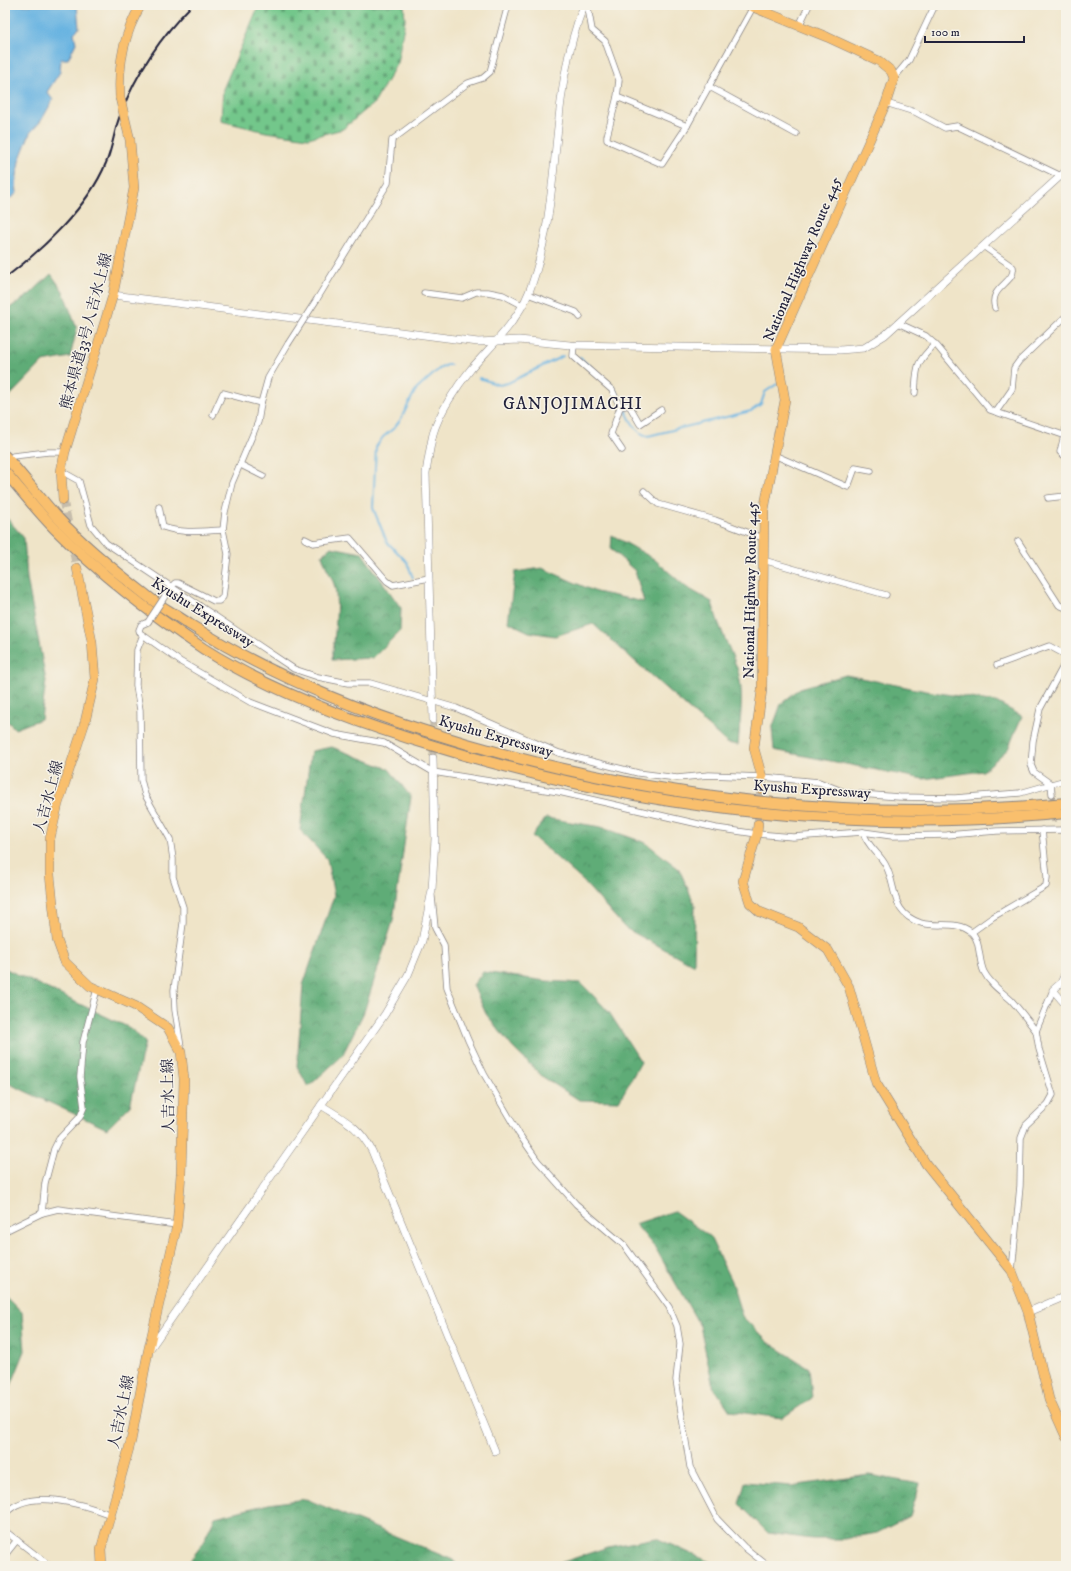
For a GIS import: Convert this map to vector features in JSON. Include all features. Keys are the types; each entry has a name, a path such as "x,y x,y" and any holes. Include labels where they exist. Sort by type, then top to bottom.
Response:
{"highway":[{"name":"Kyushu Expressway","path":"9,456 59,519 106,563 148,597 213,639 260,665 349,706 418,729 526,761 600,778 688,793 789,804 888,810 985,809 1066,803"},
{"name":"Kyushu Expressway","path":"5,472 54,528 91,562 143,606 206,650 254,676 303,699 343,716 407,738 530,773 599,789 701,806 829,819 985,819 1066,813"}],"main road":[{"name":"熊本県道33号人吉水上線","path":"63,500 61,471 65,452 113,295 134,188 130,140 120,98 119,78 120,62 130,28 141,5"},
{"path":"751,6 827,36 879,61 890,71 894,78"},
{"name":"National Highway Route 445","path":"761,789 762,777 754,748 762,690 764,510 785,400 776,349 886,103 894,78"},
{"name":"人吉水上線","path":"77,568 92,642 95,679 85,722 58,804 50,839 50,875 57,940 66,962 90,986 135,1006 168,1028 181,1052 184,1095 181,1174 177,1225 148,1352 131,1441 101,1549 100,1563"},
{"path":"758,824 757,834 743,881 750,903 760,912 798,927 828,950 848,987 876,1083 926,1164 1012,1271 1028,1312 1049,1399 1066,1437"}],"street":[{"path":"508,5 490,72 483,78 468,83 392,140 388,183 268,378 261,403 258,422 241,465 232,483 225,512 223,530 228,554 225,588 221,599 214,601 178,583 175,583 170,588 148,622 141,625 139,630 143,635 181,662 250,702 334,734 384,743 432,772 560,792 716,828 757,834 793,837 863,832 892,836 947,835 997,831 1066,830"},
{"path":"799,26 809,5"},
{"path":"894,78 909,60 935,5"},
{"path":"433,720 426,473 434,433 451,397 471,370 497,341 518,313 528,294 546,226 564,75 570,48 583,6 588,8 592,30 605,41 619,80 617,97 607,140 662,164 688,126 708,86 741,32 751,6"},
{"path":"1066,17 1066,26"},
{"path":"708,86 796,134"},
{"path":"617,97 688,126"},
{"path":"113,295 478,342 519,340 574,345 840,350 864,348 885,335 1063,174 957,126 945,128 915,112 886,103"},
{"path":"983,246 1013,267 1014,270 1012,276 996,292 993,302 995,308"},
{"path":"424,292 462,298 476,292 488,292 503,295 522,305"},
{"path":"528,294 576,312 580,317"},
{"path":"996,412 1012,389 1014,368 1019,361 1064,318"},
{"path":"898,323 926,336 935,344 990,410 1065,436"},
{"path":"915,393 917,368 920,359 935,344"},
{"path":"574,345 573,356 612,390 620,407 611,434 622,450"},
{"path":"213,415 223,394 261,403"},
{"path":"620,407 629,405 640,424 661,410"},
{"path":"1066,428 1060,452 1066,457"},
{"path":"9,456 48,452 65,452"},
{"path":"774,455 848,487 855,468 871,471"},
{"path":"241,465 263,476"},
{"path":"61,471 78,481 91,525 106,543 170,588 294,669 318,677 348,682 370,683 456,708 559,753 638,773 676,778 709,775 762,777 819,782 847,793 899,798 955,798 1020,793 1066,780"},
{"path":"644,491 658,504 715,520 763,538"},
{"path":"1048,498 1066,496"},
{"path":"159,507 163,527 171,530 223,530"},
{"path":"305,539 313,543 350,538 387,581 393,585 429,578"},
{"path":"1018,540 1059,605 1066,608"},
{"path":"763,560 886,595"},
{"path":"143,635 137,650 136,685 140,710 141,780 145,795 170,839 173,859 173,878 183,907 183,923 174,990 175,1010 181,1052"},
{"path":"997,665 1049,646 1066,655"},
{"path":"1052,794 1051,784 1034,772 1031,765 1033,741 1040,709 1066,661"},
{"path":"148,1352 385,1014 408,975 422,941 432,890 435,839 432,772 433,758"},
{"path":"1054,822 1055,830"},
{"path":"972,932 993,917 1046,886 1047,877 1042,830"},
{"path":"863,832 866,842 885,864 899,908 906,915 921,923 957,925 972,932 975,937 980,963 984,972 990,981 1011,1001 1036,1030 1039,1049 1053,1095 1048,1104 1026,1125 1021,1138 1020,1186 1012,1271"},
{"path":"432,890 435,928 444,945 448,988 468,1040 484,1074 519,1134 537,1160 576,1204 624,1245 669,1306 677,1326 680,1344 676,1380 690,1467 717,1519 744,1547 768,1566"},
{"path":"1036,1030 1053,990 1061,984 1066,972"},
{"path":"42,1212 45,1184 54,1149 60,1139 80,1117 84,1107 80,1077 83,1042 97,989"},
{"path":"1053,990 1066,1005"},
{"path":"321,1105 353,1125 364,1136 372,1151 495,1451"},
{"path":"5,1231 42,1212 58,1209 177,1225"},
{"path":"1028,1312 1066,1296"},
{"path":"5,1514 9,1510 29,1500 51,1499 97,1510 111,1515"},
{"path":"5,1531 50,1566"},
{"path":"5,1555 17,1540"}],"green space":[{"path":"259,5 404,5 405,20 397,63 375,102 343,129 308,138 266,132 221,121 223,89"},
{"path":"51,274 63,291 77,329 70,357 43,362 5,401 5,311 30,294"},
{"path":"5,516 24,538 27,578 46,681 41,719 15,729 5,719"},
{"path":"612,535 654,559 686,587 712,602 717,619 737,668 741,686 738,745 727,743 593,624 555,636 529,632 508,622 515,572 542,568 596,592 644,602 635,571 611,549"},
{"path":"331,547 362,553 401,608 400,631 373,658 332,660 336,624 336,595 334,583 322,555"},
{"path":"846,675 926,691 996,702 1022,716 1008,749 983,771 923,779 774,750 772,729 781,704 800,688"},
{"path":"332,747 389,769 411,797 393,921 364,1012 342,1056 308,1087 297,1066 303,985 334,896 327,859 300,830 311,751"},
{"path":"546,818 601,827 646,843 679,869 695,905 694,965 625,928 583,881 532,836"},
{"path":"5,966 6,969 130,1028 145,1042 130,1106 107,1129 5,1082"},
{"path":"483,972 546,981 581,983 609,1012 641,1062 619,1101 579,1100 543,1077 513,1048 486,1014 473,985"},
{"path":"674,1211 710,1237 731,1281 742,1316 768,1342 809,1368 812,1398 782,1418 730,1411 713,1386 700,1326 656,1249 635,1224"},
{"path":"5,1295 22,1312 25,1351 6,1398 5,1406"},
{"path":"869,1475 920,1484 910,1516 877,1533 844,1539 812,1539 768,1533 739,1504 745,1482 791,1486"},
{"path":"306,1499 453,1560 458,1566 186,1566 201,1546 215,1517 269,1504"},
{"path":"656,1538 719,1566 551,1566 608,1547"}],"water":[{"path":"5,5 77,5 79,28 74,33 76,43 68,59 61,59 60,72 47,92 53,100 41,121 30,133 19,161 16,183 17,193 5,203"}],"waterway":[{"path":"479,378 499,385 508,383 563,356"},
{"path":"580,358 614,388 623,404"},
{"path":"413,578 407,562 387,542 373,508 376,447 383,437 394,428 401,419 415,391 439,369 447,365 451,365"},
{"path":"625,409 637,429 644,435 648,436 751,411 761,404 765,392 777,384"}],"tunnel":[{"path":"63,500 77,568"},
{"path":"433,720 433,758"},
{"path":"758,824 761,789"},
{"path":"1052,794 1054,822"}],"railway":[{"path":"5,278 48,241 63,226 88,196 106,163 119,119 134,83 160,42 192,5"}],"district":[{"name":"GANJOJIMACHI","path":"573,403"}]}
